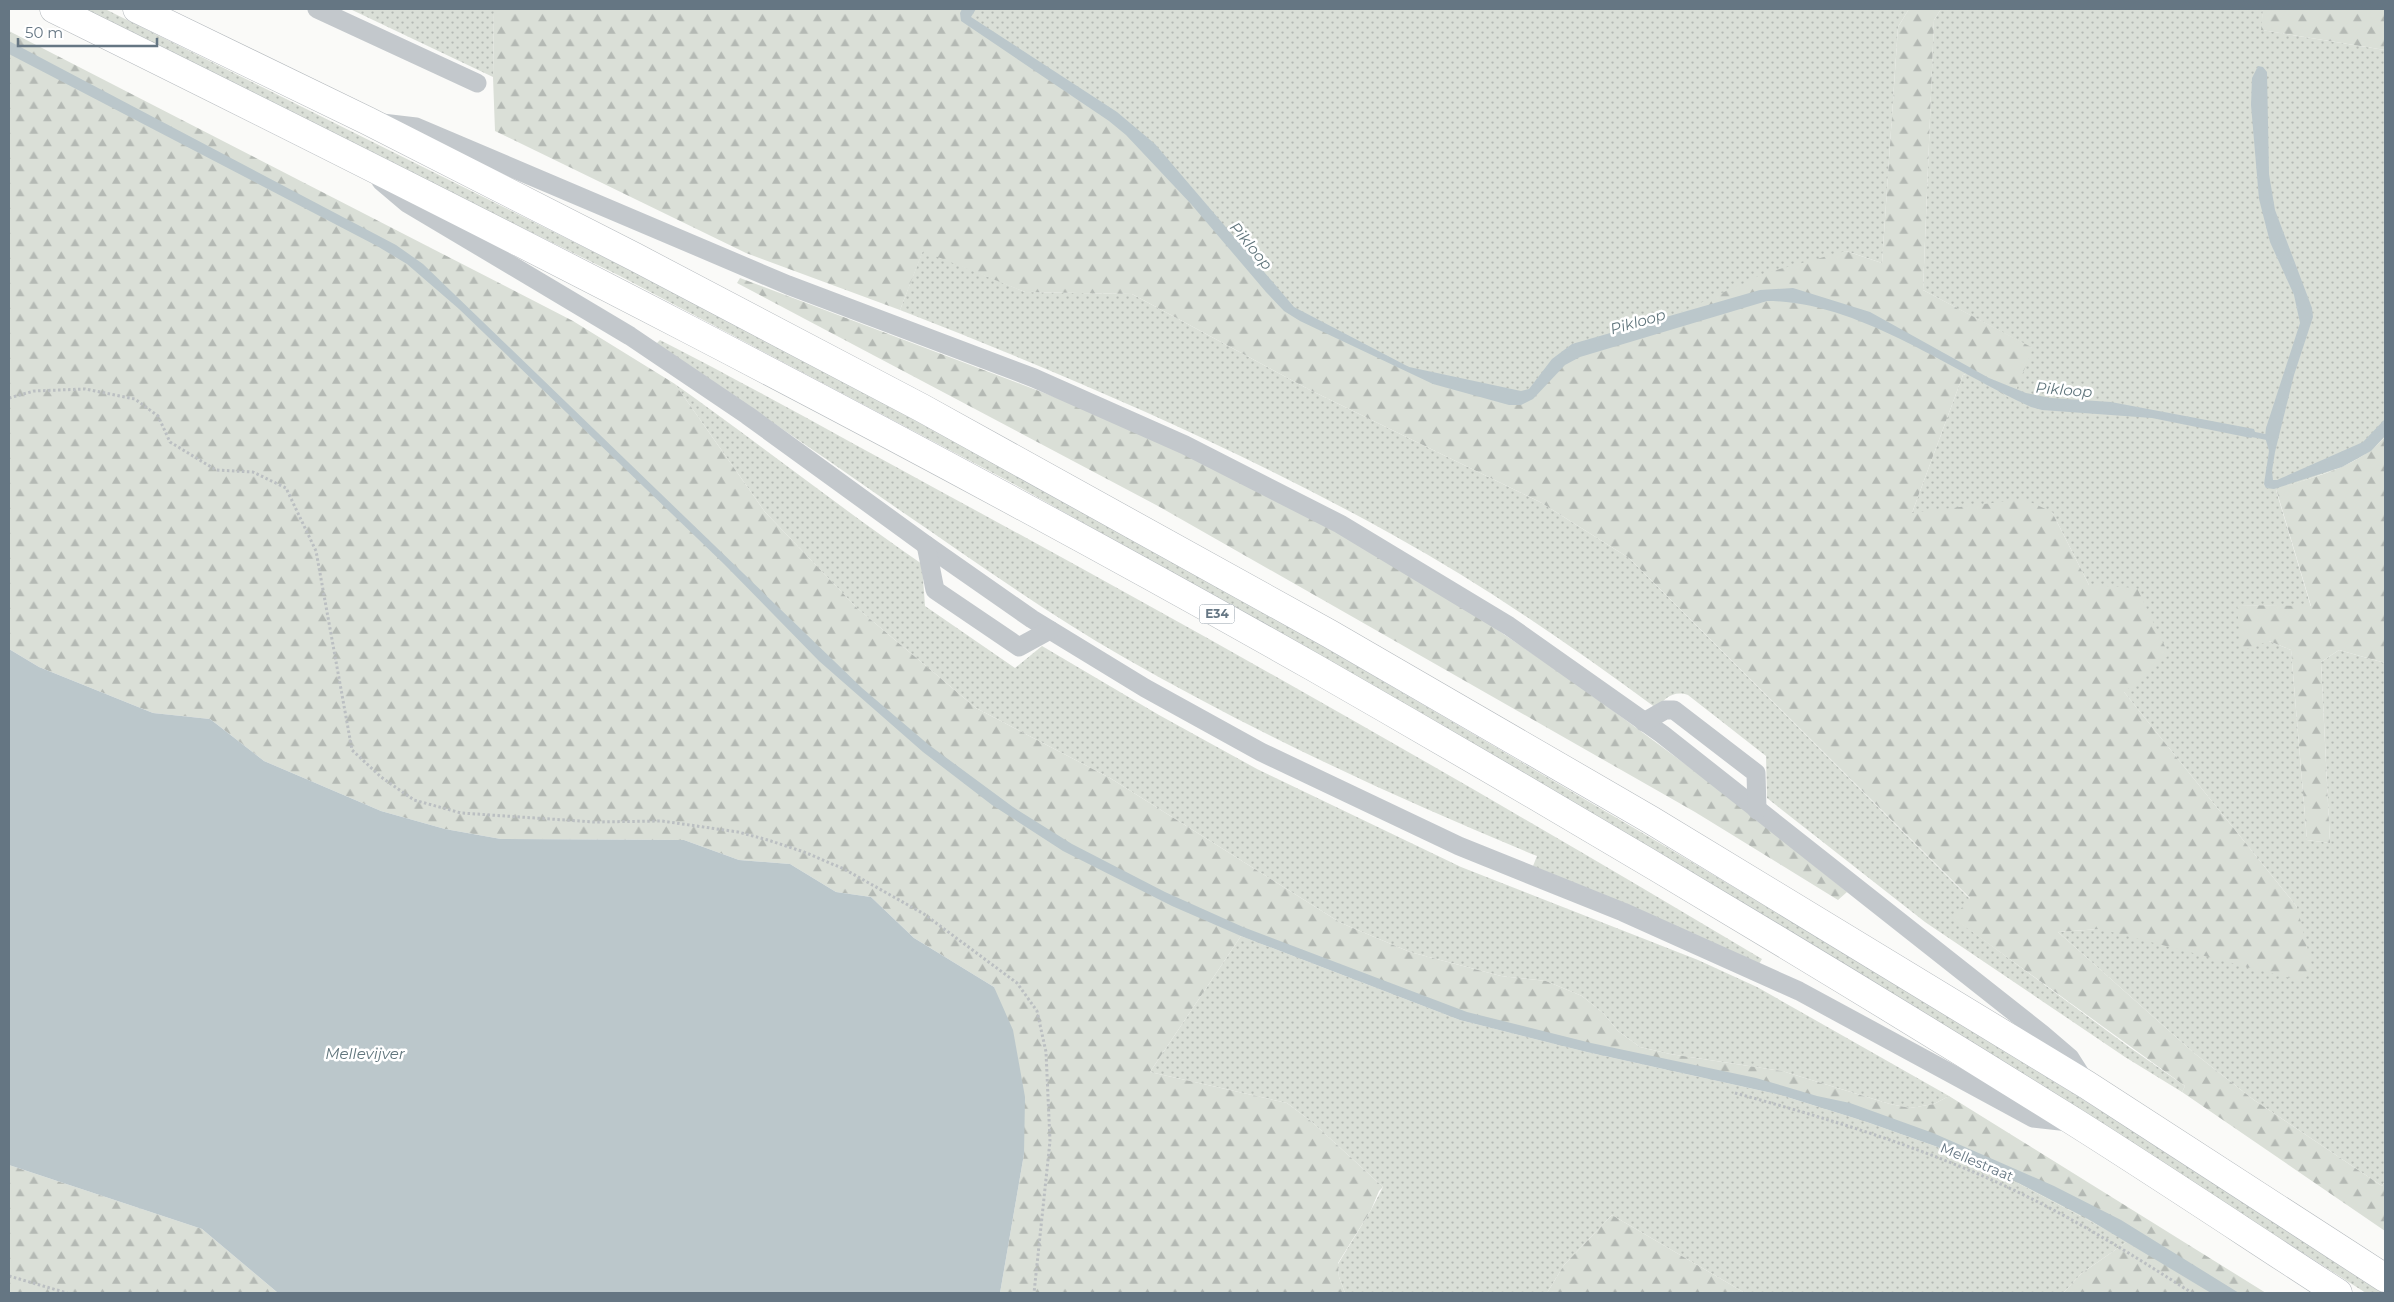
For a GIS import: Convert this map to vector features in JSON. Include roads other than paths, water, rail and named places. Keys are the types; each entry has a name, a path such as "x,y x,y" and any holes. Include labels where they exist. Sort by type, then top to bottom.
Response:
{"highway":[{"name":"E34","path":"54,9 620,292 888,434 1313,668 1637,856 2076,1123 2338,1293"},
{"name":"E34","path":"137,9 368,121 635,257 922,408 1330,634 1651,820 2087,1085 2385,1278"}],"street":[{"path":"317,9 477,84"},
{"path":"368,121 416,126 788,285 1034,378 1184,445 1340,524 1509,626 1644,722 2042,1034 2070,1058 2087,1085"},
{"path":"351,156 407,203 630,336 747,415 926,545 1050,630 1145,688 1261,752 1458,846 1623,912 1799,991 2032,1118 2076,1123"},
{"path":"926,545 935,590 942,595 1019,647 1050,630"},
{"path":"1644,722 1665,710 1674,710 1756,773 1757,810"}],"water":[{"path":"962,9 976,9 971,17 1117,112 1155,144 1294,307 1409,367 1521,391 1529,389 1552,359 1572,344 1760,290 1793,288 1870,312 1989,378 2026,393 2051,398 2111,402 2254,429 2256,435 2251,438 2152,418 2042,410 2031,407 1936,357 1869,325 1835,312 1801,304 1767,301 1580,357 1565,365 1533,399 1521,405 1509,405 1433,384 1300,321 1284,311 1191,204 1126,135 1109,121 961,21 960,13"},
{"path":"9,41 396,245 423,264 862,688 929,745 1013,807 1072,844 1165,892 1243,927 1467,1012 1591,1043 1756,1078 1817,1096 1850,1103 1933,1133 2054,1186 2121,1220 2239,1293 2211,1293 2088,1219 1999,1173 1935,1146 1781,1095 1587,1052 1460,1020 1241,936 1172,906 1063,851 992,805 923,752 819,661 724,564 459,309 407,264 377,246 9,54"},
{"path":"2258,66 2263,67 2267,72 2269,174 2275,210 2312,308 2313,317 2294,375 2275,452 2272,471 2273,480 2277,480 2363,442 2385,419 2385,436 2371,451 2342,467 2274,489 2266,488 2264,484 2269,451 2265,437 2266,428 2300,323 2294,295 2270,242 2259,199 2251,105 2252,78"},
{"name":"Mellevijver","path":"9,649 39,667 153,713 210,719 264,761 381,811 445,829 501,839 684,840 739,860 790,864 836,892 871,897 914,938 994,987 1013,1030 1025,1097 1024,1154 1000,1293 278,1293 202,1229 9,1165"}],"waterway":[{"name":"Pikloop","path":"2251,434 2271,438"}]}
